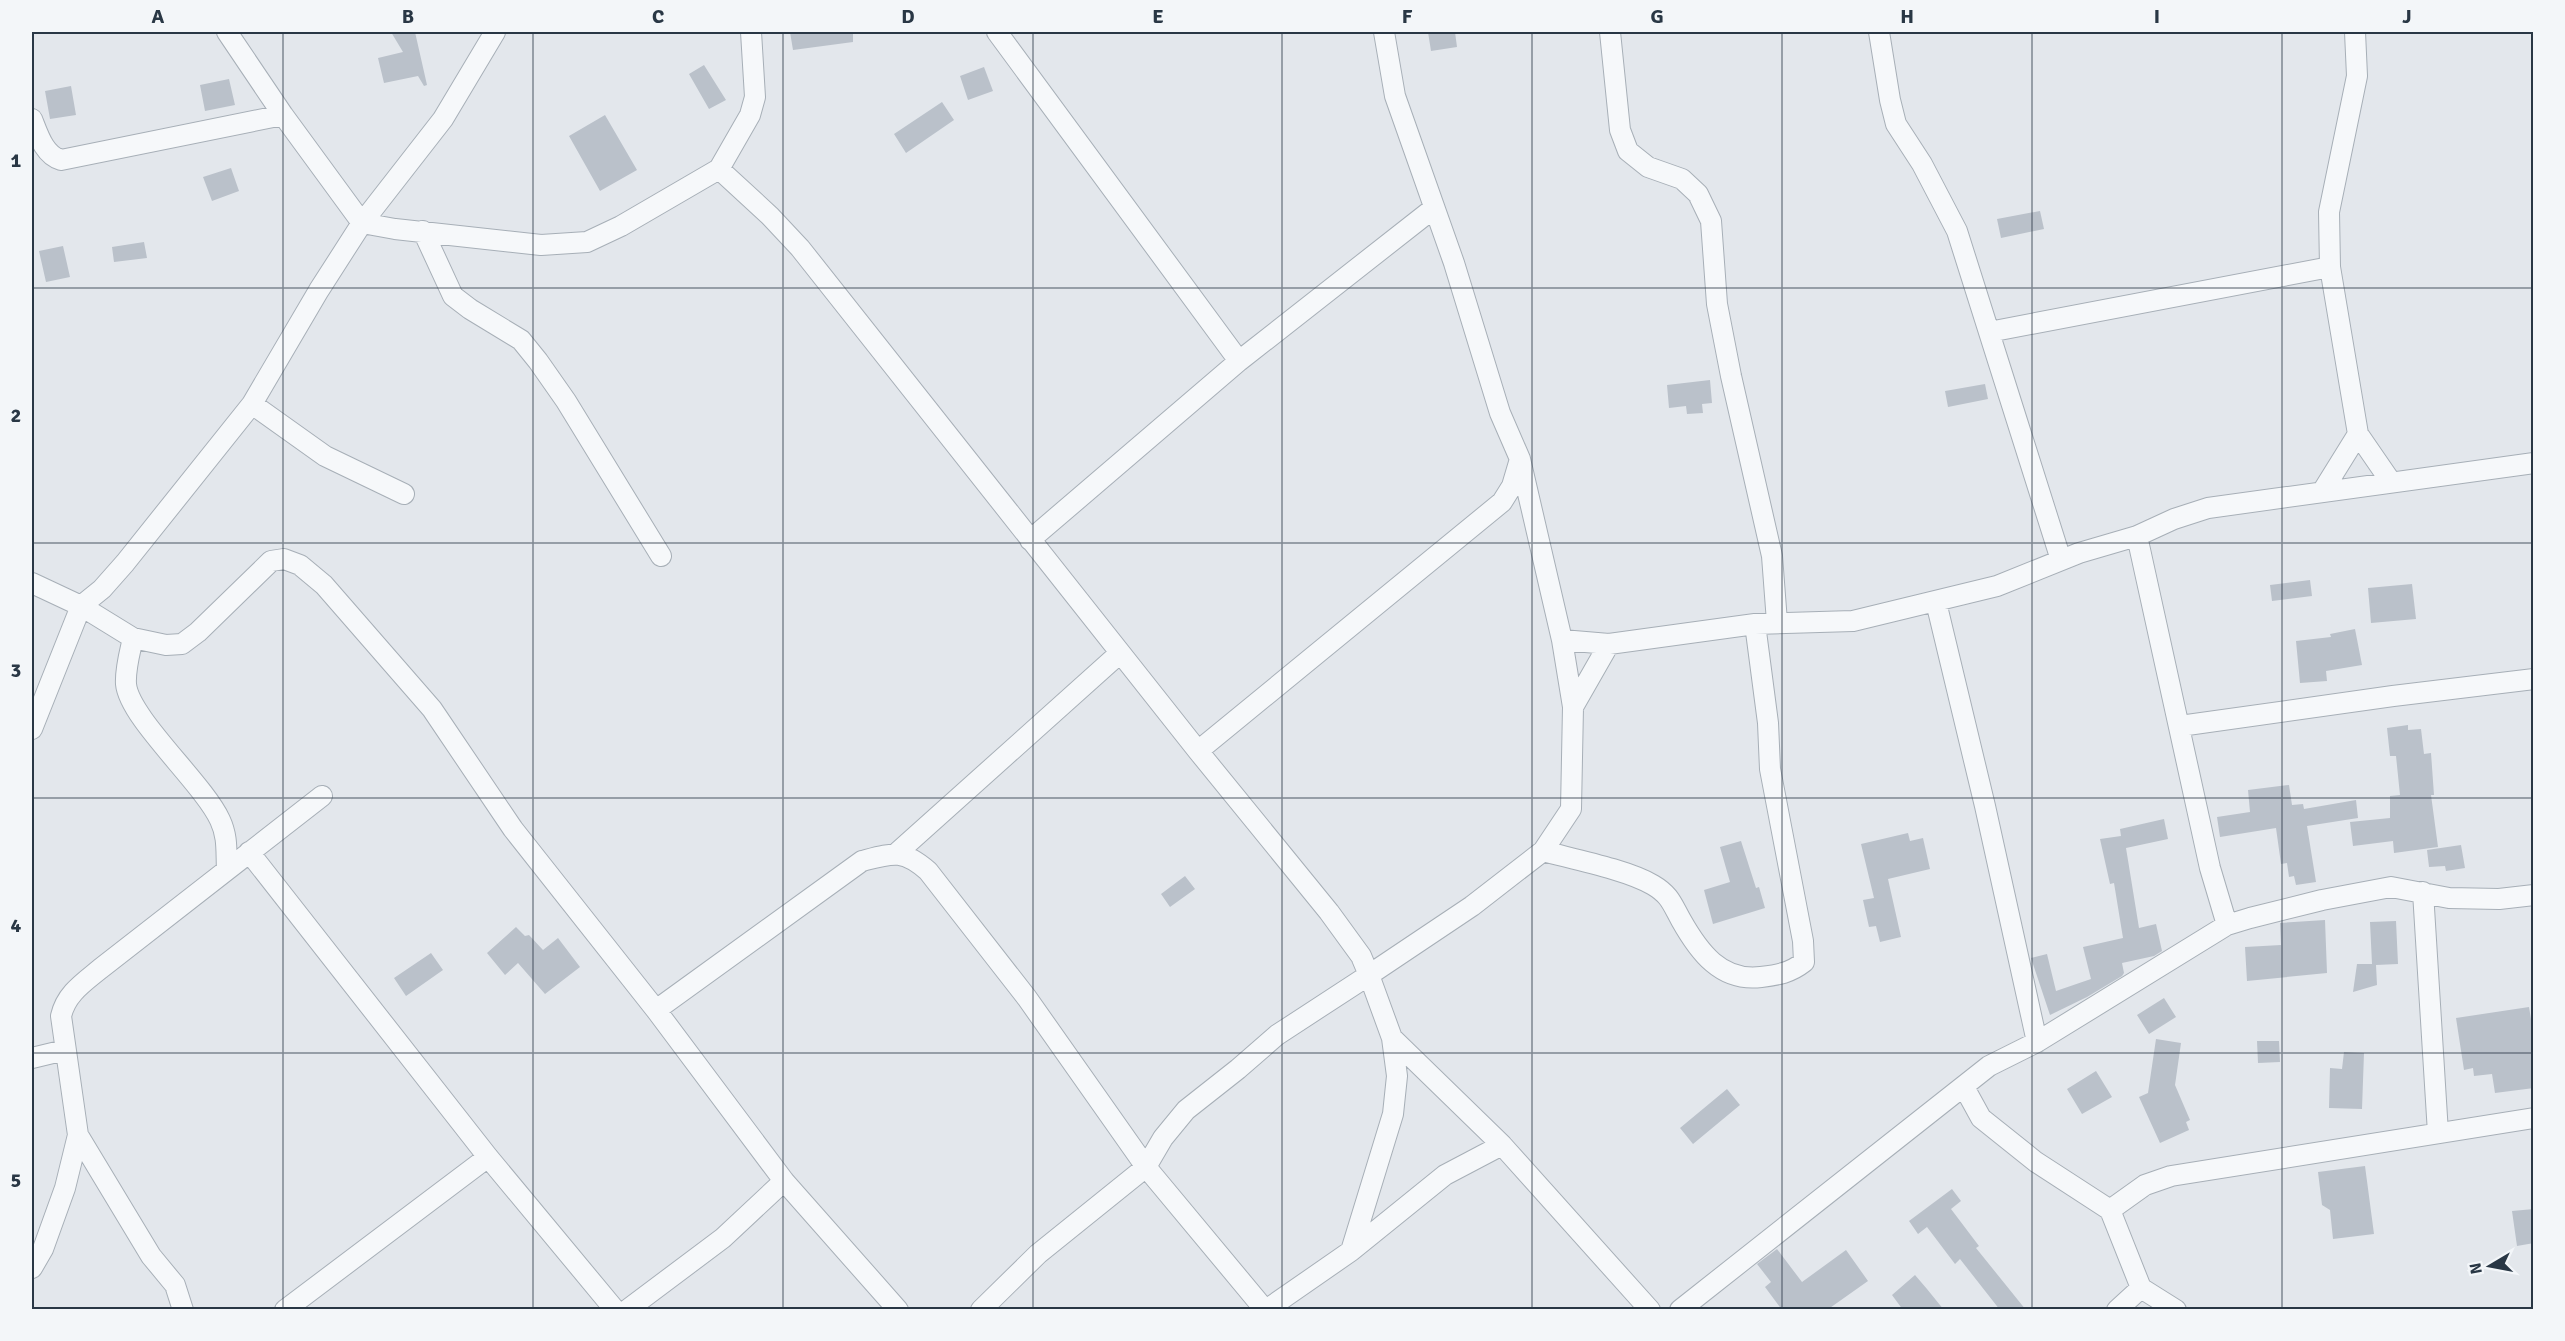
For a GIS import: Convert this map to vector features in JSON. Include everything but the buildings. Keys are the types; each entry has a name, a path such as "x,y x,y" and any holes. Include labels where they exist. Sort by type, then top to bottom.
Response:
{"street":[{"path":"227,32 283,115 362,223 541,245 587,242 621,226 719,169 750,115 755,97 751,32"},
{"path":"32,729 81,606 102,589 125,563 252,404 319,290 362,223 443,119 495,32"},
{"path":"997,32 1239,361"},
{"path":"981,1310 1038,1254 1146,1167 1163,1137 1186,1110 1277,1035 1472,906 1543,851 1570,809 1573,707 1562,640 1533,512 1520,459 1500,413 1454,263 1395,96 1384,32"},
{"path":"1610,32 1620,130 1628,151 1648,167 1682,179 1698,194 1711,221 1717,304 1772,556 1777,622"},
{"path":"1879,32 1896,124 1923,164 1957,231 2061,560"},
{"path":"2355,32 2357,76 2329,213 2330,267 2358,435 2391,482"},
{"path":"32,119 42,143 52,157 61,160 283,115"},
{"path":"719,169 770,216 800,248 1198,751 1329,912 1361,956 1392,1038 1397,1076 1393,1114 1351,1251"},
{"path":"1030,540 1239,361 1434,208"},
{"path":"423,231 453,296 521,340 538,361 567,401 661,556"},
{"path":"1989,332 2330,267"},
{"path":"252,404 326,456 404,494"},
{"path":"2322,492 2358,435"},
{"path":"1198,751 1502,502 1512,486 1520,459"},
{"path":"1562,640 1609,644 1755,624 1853,621 1997,586 2061,560 2137,537 2174,519 2208,508 2534,463"},
{"path":"1502,502 1533,512"},
{"path":"2137,537 2210,868 2228,925"},
{"path":"32,583 81,606 133,638 166,645 182,644 198,632 271,561 284,559 300,565 324,585 432,709 513,829 656,1010 784,1181 898,1310"},
{"path":"1936,602 1985,806 2037,1042"},
{"path":"1543,851 1651,884 1669,896 1688,933 1711,961 1725,973 1750,978 1782,975 1794,970 1804,962 1803,941 1770,770 1768,723 1755,624"},
{"path":"133,638 126,685 132,703 185,769 220,819 228,841 227,869"},
{"path":"1573,707 1609,644"},
{"path":"656,1010 862,861 898,852 1120,653"},
{"path":"2180,726 2534,679"},
{"path":"32,1268 43,1249 65,1188 78,1135 61,1016 64,1002 77,987 322,796"},
{"path":"249,852 488,1157 615,1310"},
{"path":"898,852 928,871 1027,998 1146,1167 1265,1310 1351,1251 1445,1175 1502,1144"},
{"path":"1680,1310 1989,1066 2037,1042 2228,925 2322,900 2391,887 2459,899 2499,899 2534,895"},
{"path":"2423,892 2438,1133"},
{"path":"1392,1038 1502,1144 1650,1310"},
{"path":"32,1058 65,1050"},
{"path":"1964,1087 1981,1118 2036,1162 2110,1210 2141,1288 2176,1310"},
{"path":"2110,1210 2157,1179 2534,1118"},
{"path":"78,1135 152,1256 175,1285 183,1310"},
{"path":"285,1310 488,1157"},
{"path":"627,1310 723,1238 784,1181"},
{"path":"2117,1310 2141,1288"}]}
